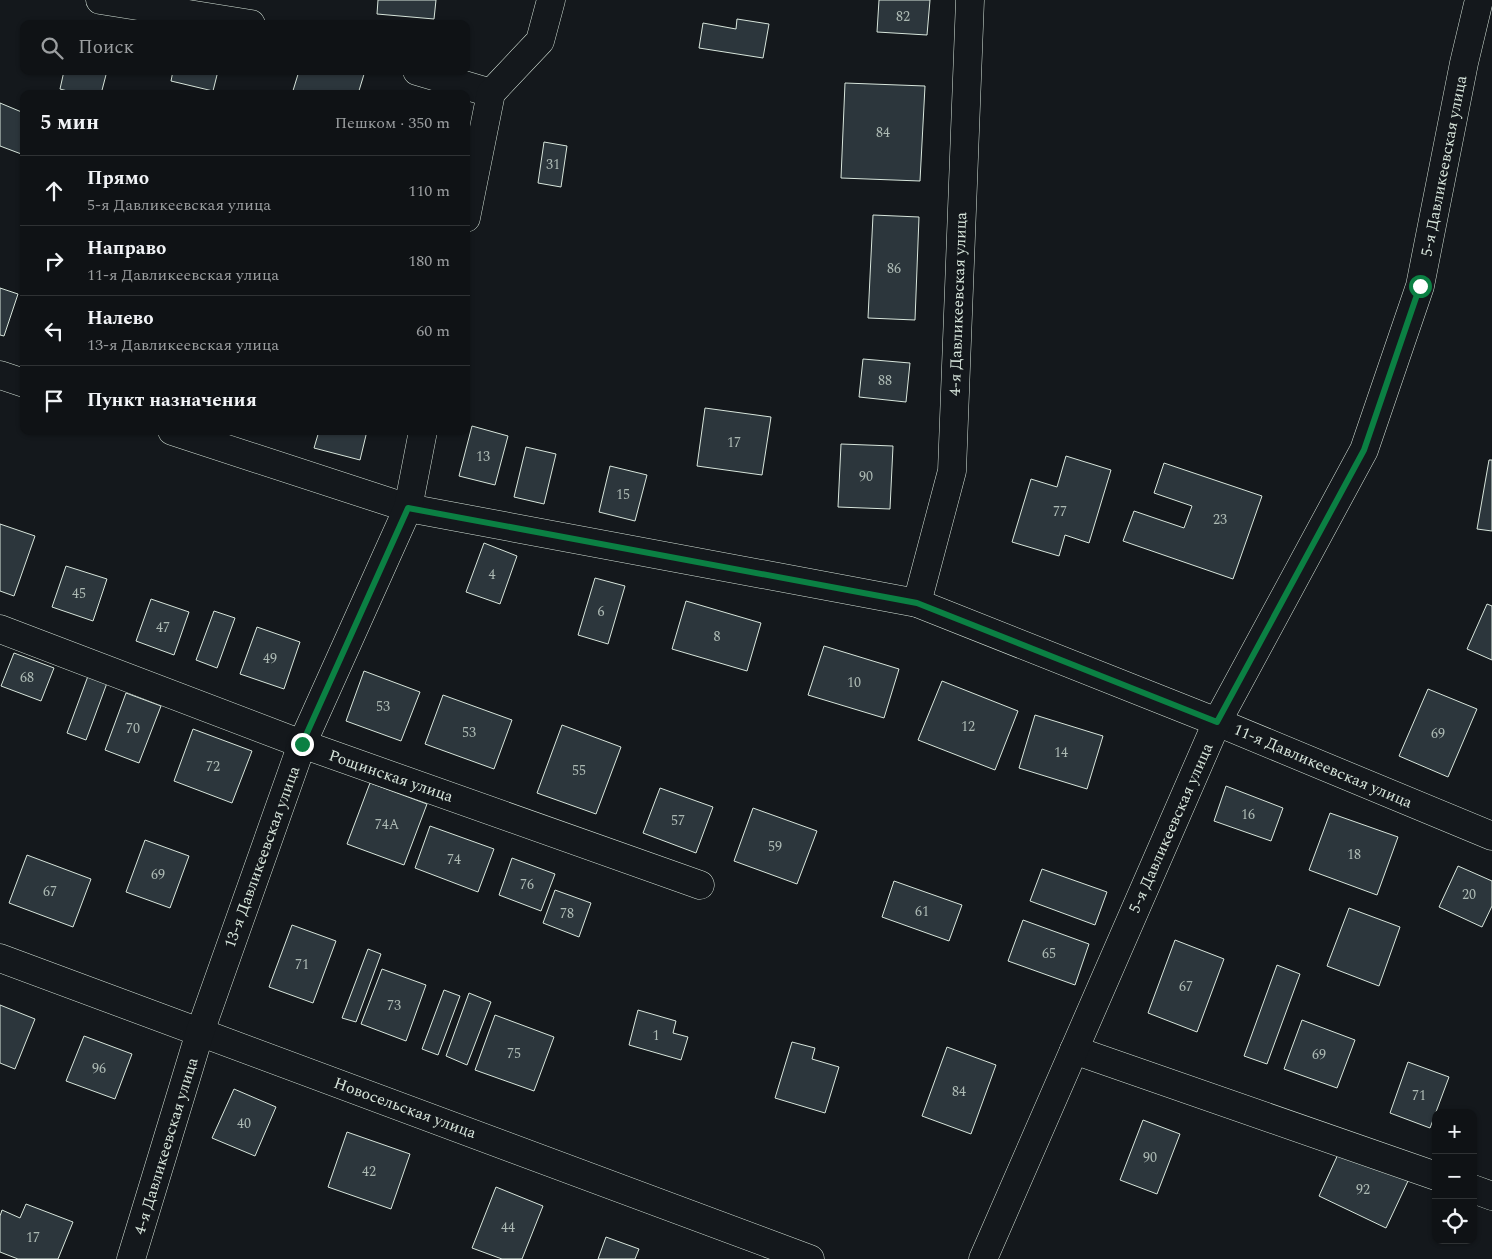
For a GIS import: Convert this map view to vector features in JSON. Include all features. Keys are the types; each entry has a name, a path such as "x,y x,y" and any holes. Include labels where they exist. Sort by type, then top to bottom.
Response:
{"street":[{"path":"100,0 226,20"},
{"path":"470,198 491,93 540,41 552,0"},
{"name":"4-я Давликеевская улица","path":"917,603 952,471 970,0"},
{"name":"5-я Давликеевская улица","path":"983,1259 1217,722 1364,450 1420,286 1464,62 1479,0"},
{"path":"430,75 491,93"},
{"path":"0,375 20,382"},
{"name":"11-я Давликеевская улица","path":"184,435 408,508 917,603 1217,722 1492,836"},
{"name":"13-я Давликеевская улица","path":"200,1032 302,744 408,508 422,435"},
{"name":"Рощинская улица","path":"0,629 302,744 700,885"},
{"name":"Новосельская улица","path":"0,958 810,1259"},
{"name":"4-я Давликеевская улица","path":"131,1259 200,1032"},
{"path":"1074,1050 1432,1175"},
{"path":"1477,1190 1492,1196"}],"building":[{"path":"378,0 436,0 434,19 377,14"},
{"path":"879,0 930,0 927,35 877,32"},
{"path":"737,19 769,24 763,58 699,48 703,23 736,29"},
{"path":"63,75 106,75 102,90 60,89"},
{"path":"172,75 217,75 213,90 171,81"},
{"path":"298,75 364,75 359,90 293,90"},
{"path":"845,83 925,86 920,181 841,178"},
{"path":"0,103 20,111 20,154 0,146"},
{"path":"544,142 567,146 561,187 538,183"},
{"path":"873,215 919,217 915,320 868,318"},
{"path":"0,288 18,294 4,336 0,335"},
{"path":"863,359 910,363 906,402 859,397"},
{"path":"705,408 771,417 762,475 697,466"},
{"path":"472,426 508,436 495,485 459,476"},
{"path":"318,435 366,435 360,460 314,448"},
{"path":"841,444 893,446 890,509 838,507"},
{"path":"526,447 556,454 544,504 514,497"},
{"path":"1066,456 1111,470 1089,543 1065,535 1059,556 1012,542 1031,479 1057,487"},
{"path":"1489,460 1492,460 1492,531 1477,529"},
{"path":"1164,463 1262,496 1233,579 1123,541 1134,511 1184,528 1192,506 1154,493"},
{"path":"610,466 647,475 635,521 599,512"},
{"path":"0,524 35,536 14,596 0,591"},
{"path":"484,543 517,556 500,604 466,592"},
{"path":"66,566 107,579 93,621 52,607"},
{"path":"595,578 625,586 608,644 578,635"},
{"path":"151,599 189,612 174,655 136,641"},
{"path":"686,601 761,623 747,671 672,649"},
{"path":"1487,604 1492,606 1492,660 1467,649"},
{"path":"214,611 235,618 217,668 196,660"},
{"path":"257,627 300,642 284,689 240,674"},
{"path":"824,646 899,669 884,718 808,695"},
{"path":"14,653 54,668 41,701 1,686"},
{"path":"364,671 420,692 401,741 346,721"},
{"path":"88,676 107,683 86,740 67,733"},
{"path":"942,681 1018,711 995,770 918,740"},
{"path":"1428,689 1477,709 1448,777 1399,756"},
{"path":"126,693 161,706 139,763 105,750"},
{"path":"443,695 512,720 494,769 425,744"},
{"path":"1035,715 1103,736 1087,789 1019,768"},
{"path":"562,725 621,747 596,814 537,793"},
{"path":"193,729 252,751 232,803 174,781"},
{"path":"370,783 427,804 404,865 347,844"},
{"path":"1226,786 1283,808 1271,841 1214,821"},
{"path":"660,788 713,807 696,853 643,833"},
{"path":"753,808 817,831 797,884 734,861"},
{"path":"1330,813 1398,837 1377,895 1309,870"},
{"path":"430,826 494,849 478,892 415,868"},
{"path":"145,840 189,856 170,908 126,892"},
{"path":"27,855 91,879 73,927 9,903"},
{"path":"512,858 555,874 541,911 499,895"},
{"path":"1458,866 1492,881 1492,906 1482,927 1439,907"},
{"path":"1042,869 1107,892 1095,925 1030,901"},
{"path":"894,881 962,905 949,941 882,917"},
{"path":"555,890 591,903 579,937 543,923"},
{"path":"1349,908 1400,927 1379,986 1327,966"},
{"path":"1023,920 1089,944 1075,985 1008,961"},
{"path":"292,925 336,941 313,1003 269,987"},
{"path":"1175,940 1224,959 1197,1032 1148,1013"},
{"path":"368,949 381,954 356,1022 342,1018"},
{"path":"1277,965 1300,974 1267,1064 1244,1056"},
{"path":"382,969 426,985 406,1041 361,1024"},
{"path":"444,990 460,996 438,1055 422,1049"},
{"path":"469,993 491,1002 467,1065 446,1056"},
{"path":"0,1005 35,1019 15,1069 0,1063"},
{"path":"638,1010 676,1021 673,1033 688,1037 681,1060 629,1045"},
{"path":"495,1015 554,1037 534,1091 475,1070"},
{"path":"1302,1020 1355,1040 1337,1088 1284,1069"},
{"path":"84,1036 132,1054 115,1099 66,1081"},
{"path":"792,1042 815,1048 812,1059 839,1067 825,1113 775,1098"},
{"path":"947,1047 996,1065 971,1134 922,1116"},
{"path":"1408,1062 1449,1077 1437,1109 1432,1109 1430,1128 1390,1113"},
{"path":"234,1089 276,1107 255,1156 212,1138"},
{"path":"1143,1120 1180,1134 1157,1194 1120,1180"},
{"path":"347,1132 410,1154 391,1209 328,1187"},
{"path":"1340,1150 1408,1181 1386,1228 1319,1196"},
{"path":"496,1187 543,1206 522,1259 502,1259 472,1248"},
{"path":"26,1204 73,1222 58,1259 18,1259 0,1252 0,1216 2,1210 20,1218"},
{"path":"606,1237 639,1249 635,1259 598,1259"}],"route":[{"path":"302,744 408,508 917,603 1217,722 1364,450 1420,286"}]}
